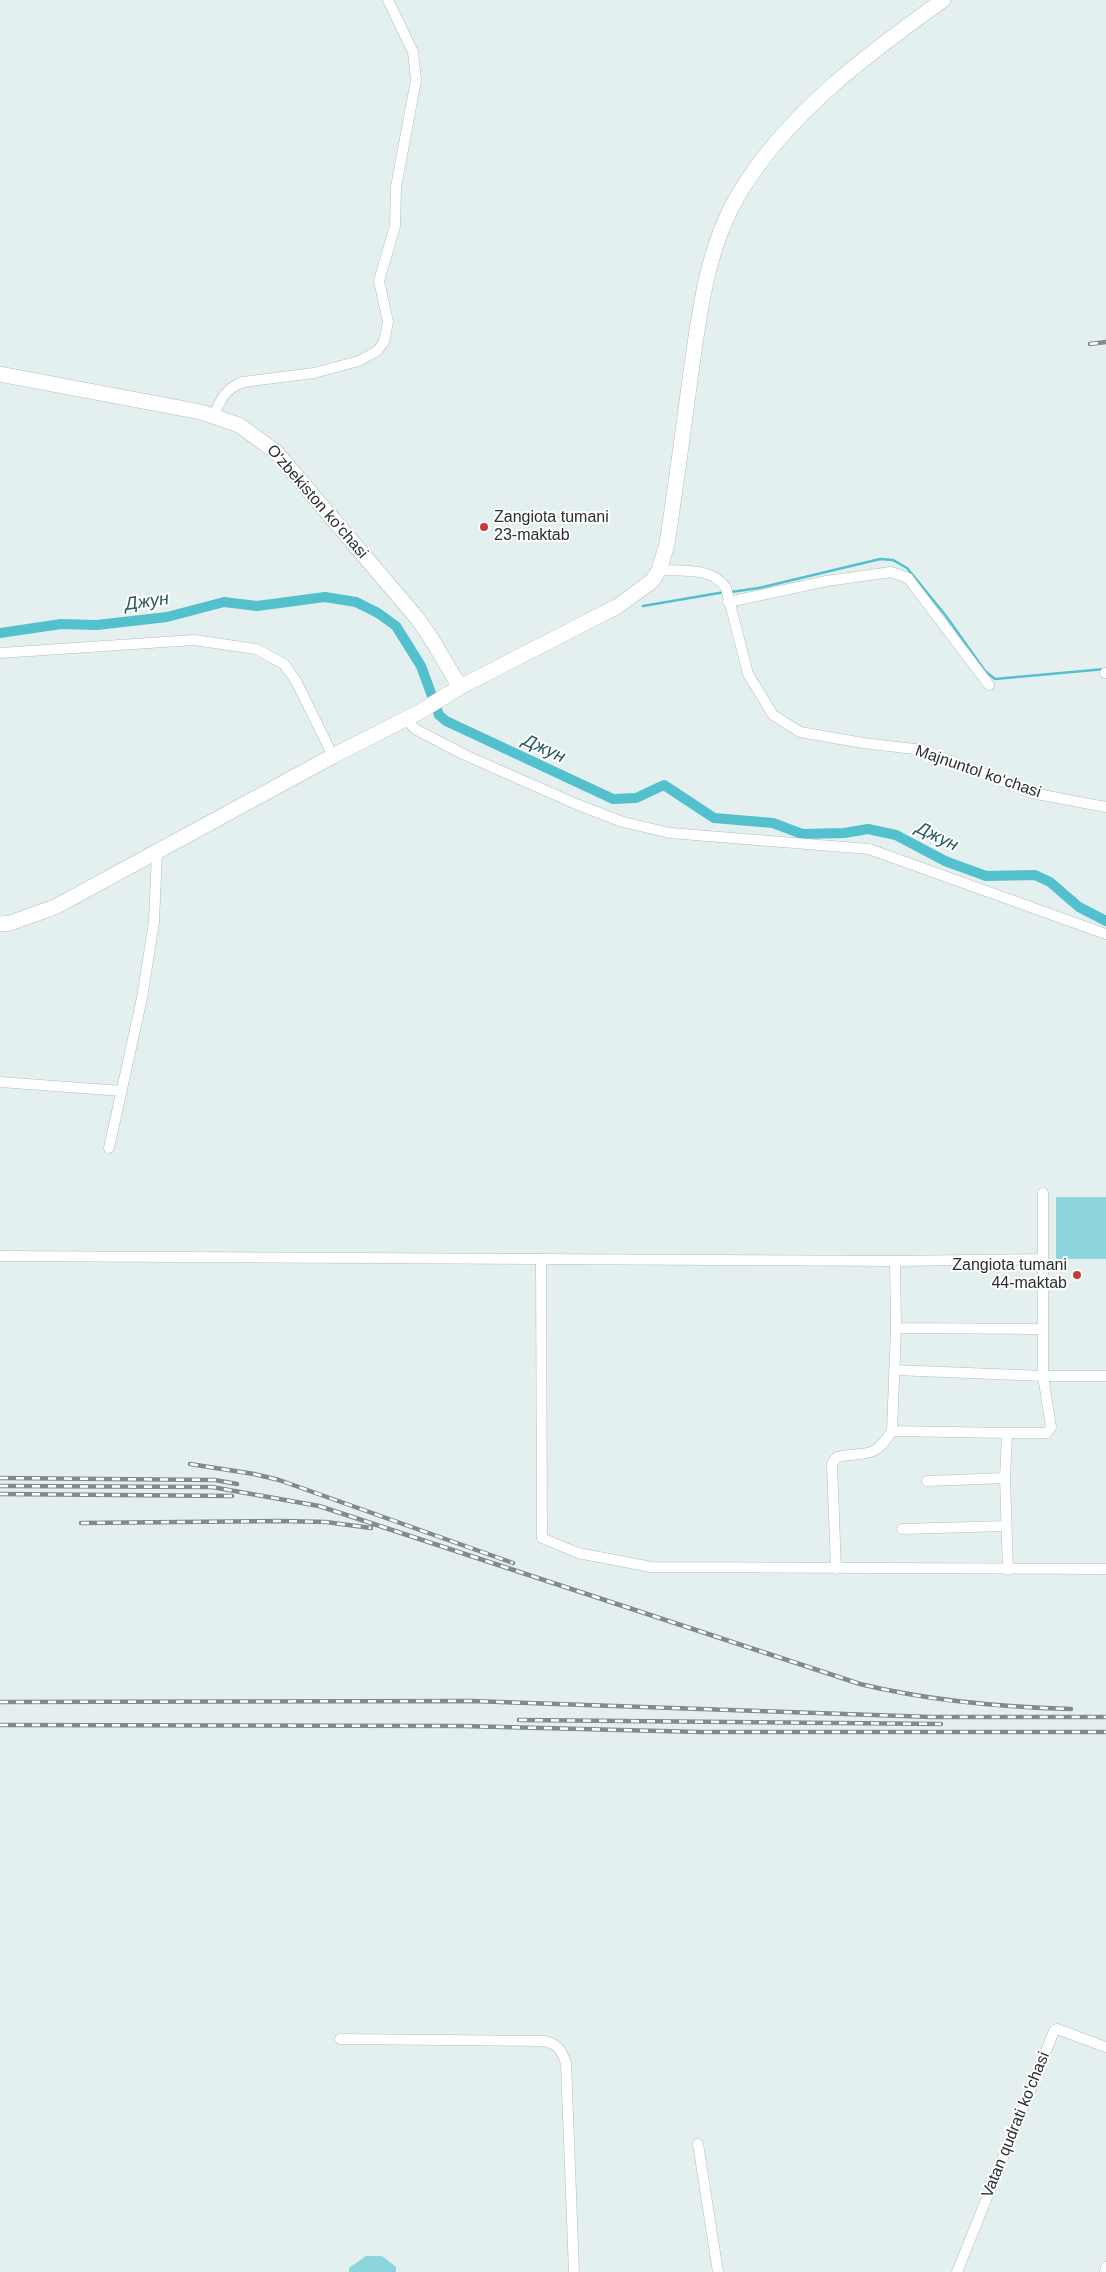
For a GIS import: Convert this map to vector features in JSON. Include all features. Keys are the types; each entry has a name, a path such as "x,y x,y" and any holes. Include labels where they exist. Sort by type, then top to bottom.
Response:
{"main road":[{"path":"0,924 10,923 55,907 333,756 420,711 460,687 618,606 652,582 659,570 667,544 697,334 714,250 728,214 750,176 794,123 870,53 943,0"},
{"name":"O'zbekiston ko'chasi","path":"0,374 214,416 239,425 276,452 421,624 460,687"}],"street":[{"path":"214,416 223,395 233,386 242,382 314,373 359,361 377,351 384,342 388,322 379,281 395,226 396,187 416,80 413,52 388,0"},
{"path":"659,570 694,571 722,581 728,596 891,572 908,578 989,685"},
{"name":"Majnuntol ko‘chasi","path":"728,596 748,674 773,715 800,732 864,743 923,750 1032,793 1106,807"},
{"path":"0,653 194,640 256,648 284,664 296,681 333,756"},
{"path":"406,718 415,730 465,755 576,804 623,822 670,833 869,849 1106,934"},
{"path":"109,1148 142,998 154,922 157,852"},
{"path":"0,1082 122,1091"},
{"path":"892,1431 1050,1431 1043,1376 1043,1193"},
{"path":"0,1256 1043,1259"},
{"path":"541,1259 542,1538 578,1552 651,1567 1106,1569"},
{"path":"836,1569 832,1464 837,1457 858,1456 875,1452 892,1431 896,1328 895,1260"},
{"path":"896,1328 1043,1329"},
{"path":"894,1370 1043,1376 1106,1376"},
{"path":"1007,1432 1005,1478 1008,1570"},
{"path":"927,1481 1005,1478"},
{"path":"902,1529 1006,1526"},
{"name":"Vatan qudrati ko'chasi","path":"957,2272 1054,2031 1057,2029 1106,2048"},
{"path":"340,2038 544,2041 553,2043 561,2050 566,2063 574,2272"},
{"path":"698,2144 718,2272"},
{"path":"1105,2272 1106,2267"}],"shaded area":[{"path":"1056,1197 1106,1197 1106,1259 1056,1259"},
{"path":"366,2256 382,2256 396,2267 396,2272 349,2272 349,2268"}],"waterway":[{"path":"731,592 759,588 880,559 893,560 907,568 946,616 985,671 995,679 1105,669"},
{"path":"643,606 725,592"},
{"name":"Джун","path":"0,633 61,624 97,625 167,617 224,602 257,606 325,597 356,602 378,613 396,626 421,666 439,715 446,721 613,799 636,798 664,785 714,818 773,823 802,834 844,833 868,829 896,835 945,861 986,876 1035,875 1050,882 1079,907 1106,921"}],"railway":[{"path":"1090,344 1106,342"},
{"path":"190,1464 279,1480 513,1563"},
{"path":"0,1478 215,1480 237,1484"},
{"path":"0,1486 212,1487 319,1506 860,1684 939,1699 1018,1707 1071,1709"},
{"path":"0,1494 232,1496"},
{"path":"81,1523 281,1521 326,1522 371,1528"},
{"path":"0,1702 471,1701 931,1717 1106,1717"},
{"path":"519,1720 941,1724"},
{"path":"0,1725 462,1726 700,1732 1106,1732"}],"place":[{"name":"Zangiota tumani 23-maktab","path":"484,527"},
{"name":"Zangiota tumani 44-maktab","path":"1077,1275"}]}
